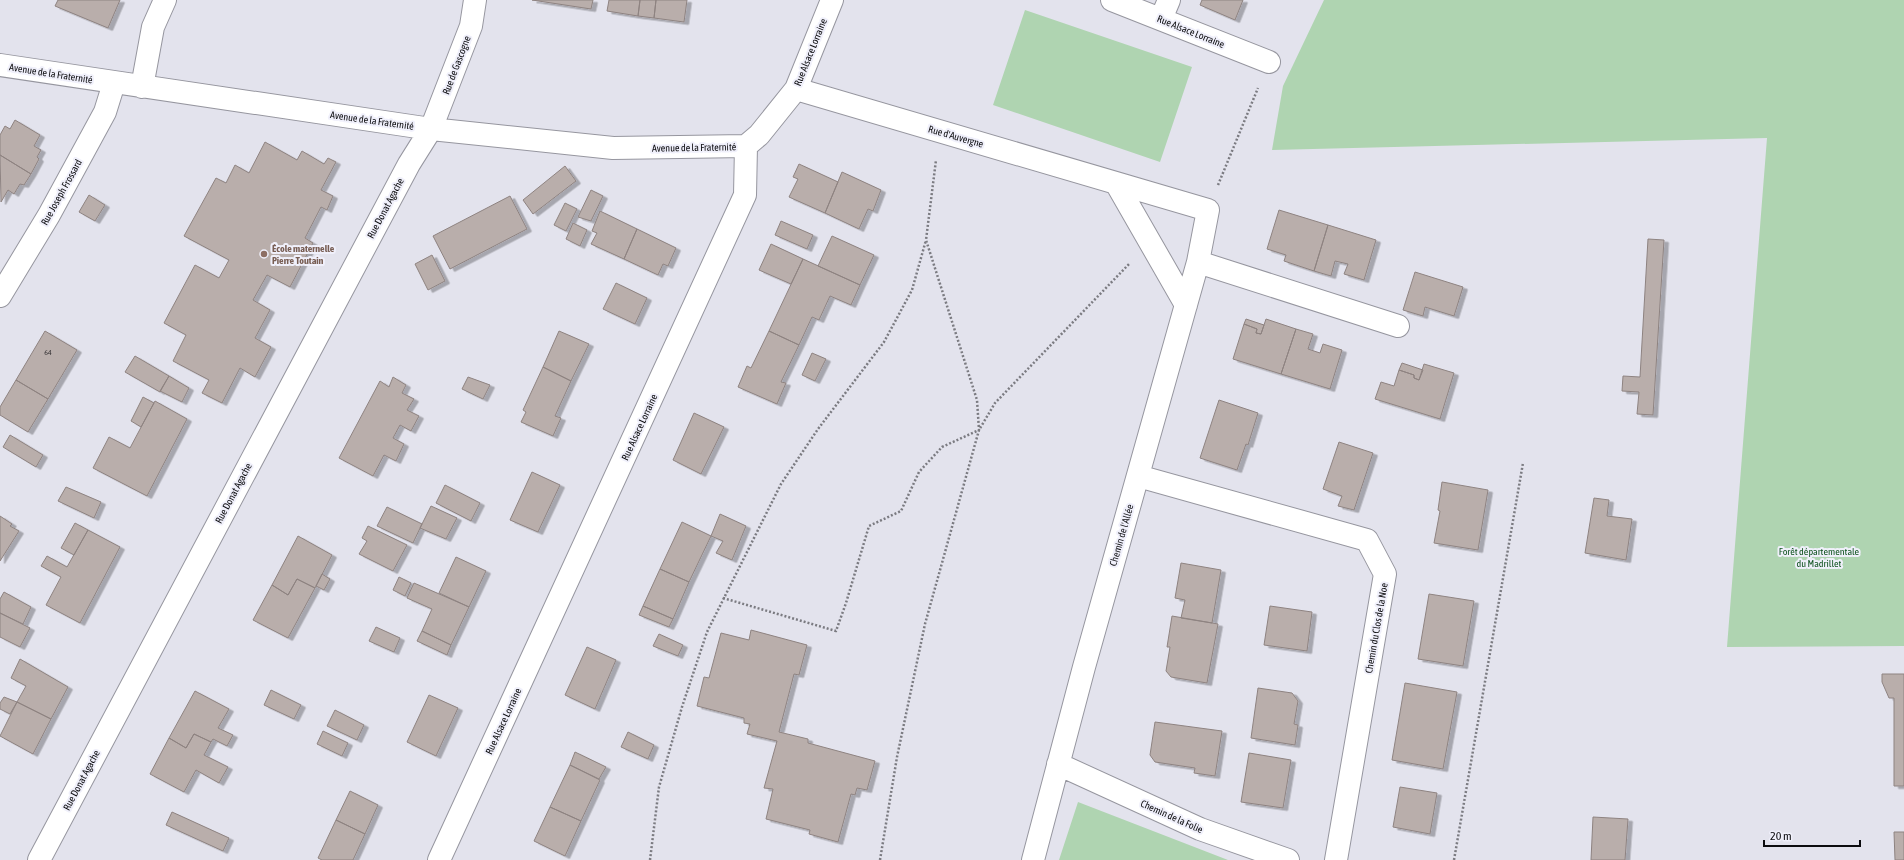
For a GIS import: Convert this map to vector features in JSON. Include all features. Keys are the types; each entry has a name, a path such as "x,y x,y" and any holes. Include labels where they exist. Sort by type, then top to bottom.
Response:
{"street":[{"path":"142,87 153,27 165,0"},
{"name":"Rue de Gascogne","path":"431,129 471,26 475,0"},
{"name":"Rue Alsace Lorraine","path":"439,860 745,195 746,146 759,135 796,89 832,0"},
{"name":"Rue Alsace Lorraine","path":"1112,0 1165,10 1269,62"},
{"name":"Avenue de la Fraternité","path":"0,65 431,129 613,148 746,146"},
{"name":"Rue Joseph Frossard","path":"0,296 49,215 105,112 114,83"},
{"name":"Rue d'Auvergne","path":"796,89 1208,210"},
{"name":"Rue Donat Agache","path":"39,860 405,171 431,129"},
{"path":"1116,183 1186,305"},
{"name":"Chemin de l'Allée","path":"1033,860 1084,667 1198,262 1208,210"},
{"path":"1198,262 1398,326"},
{"name":"Chemin du Clos de la Noe","path":"1138,476 1367,540 1382,567 1385,574 1336,860"},
{"name":"Chemin de la Folie","path":"1058,764 1200,829 1288,860"}],"path":[{"path":"1208,210 1269,62"},
{"path":"650,860 659,787 682,707 707,632 781,484 818,430 884,342 912,290 926,240 940,131"},
{"path":"926,240 978,400 979,430"},
{"path":"880,860 897,757 926,624 979,430 995,404 1120,272 1151,245"},
{"path":"723,598 836,631 869,526 901,511 919,472 942,447 979,430"},
{"path":"1454,860 1523,463"}],"green space":[{"name":"Forêt départementale du Madrillet","path":"1324,0 1904,0 1904,646 1727,647 1767,138 1272,150 1283,86"},
{"path":"1025,10 1192,67 1160,162 993,105"},
{"path":"1078,802 1228,860 1059,860"}],"building":[{"path":"58,0 120,0 108,28 55,6"},
{"path":"532,0 593,0 591,9"},
{"path":"609,0 640,0 638,16 607,11"},
{"path":"640,0 656,0 654,18 638,16"},
{"path":"656,0 687,0 684,22 654,18"},
{"path":"1202,0 1243,0 1235,20 1200,5"},
{"path":"15,120 40,135 34,146 41,150 37,157 39,159 31,174 0,155 0,135 5,126 10,129"},
{"path":"265,142 297,160 302,151 324,164 328,158 336,162 321,190 333,196 327,210 321,207 305,238 313,243 290,287 267,275 253,300 270,310 255,338 271,347 255,377 240,368 222,403 202,393 209,380 173,361 186,335 164,323 195,265 219,278 229,260 184,236 216,178 226,183 235,165 249,173"},
{"path":"0,155 31,174 24,185 20,184 14,194 8,190 1,202"},
{"path":"799,164 838,182 825,213 789,197 798,179 793,177"},
{"path":"565,166 576,181 533,214 523,200"},
{"path":"842,172 881,190 873,211 868,209 859,229 825,213"},
{"path":"591,190 603,196 591,221 578,217"},
{"path":"89,195 105,205 95,221 79,212"},
{"path":"510,196 527,229 450,269 433,236"},
{"path":"565,203 577,209 566,231 554,225"},
{"path":"1279,210 1328,225 1314,271 1284,261 1286,255 1267,249"},
{"path":"600,211 637,229 624,259 591,244 597,233 592,231"},
{"path":"781,221 813,235 807,249 775,235"},
{"path":"573,223 587,230 580,246 566,239"},
{"path":"1328,225 1376,240 1364,280 1344,274 1348,264 1335,261 1331,276 1314,271"},
{"path":"637,229 676,248 668,266 663,264 658,275 624,259"},
{"path":"832,236 874,255 860,285 818,266"},
{"path":"1648,239 1664,240 1653,415 1637,414 1639,392 1622,391 1623,376 1640,377"},
{"path":"771,244 803,259 791,284 759,270"},
{"path":"432,255 445,281 428,290 415,264"},
{"path":"803,259 860,285 851,305 830,296 819,320 812,317 799,345 769,331"},
{"path":"1415,272 1463,287 1454,316 1425,307 1423,316 1403,310"},
{"path":"616,283 647,298 635,324 603,309"},
{"path":"1246,319 1264,325 1261,334 1256,333 1257,329 1244,324"},
{"path":"1266,319 1296,329 1281,374 1233,359 1244,324 1257,329 1256,333 1261,334"},
{"path":"1296,329 1313,334 1308,349 1320,353 1323,344 1342,350 1330,389 1281,374"},
{"path":"45,331 77,350 48,399 16,380"},
{"path":"559,331 589,344 571,381 543,367"},
{"path":"769,331 799,345 781,382 786,383 777,404 738,387 747,366 751,368"},
{"path":"812,353 826,359 815,381 802,375"},
{"path":"135,356 169,376 160,392 125,372"},
{"path":"1402,363 1423,370 1419,380 1414,378 1414,375 1399,370"},
{"path":"1424,364 1454,373 1440,419 1375,399 1381,382 1394,386 1399,370 1414,375 1414,378 1419,380"},
{"path":"543,367 571,381 555,416 561,418 553,436 521,422 526,412 523,410"},
{"path":"169,376 189,388 182,402 160,391"},
{"path":"393,377 406,385 402,393 414,399 407,410 419,416 411,431 400,425 393,438 404,444 396,461 384,455 373,476 339,458 380,381 389,387"},
{"path":"468,377 490,385 483,399 462,389"},
{"path":"16,380 48,399 28,432 0,415 0,407"},
{"path":"143,397 154,403 141,427 131,421"},
{"path":"1219,400 1258,413 1248,445 1246,444 1237,470 1200,458"},
{"path":"155,401 187,419 147,496 93,468 109,437 130,448"},
{"path":"694,413 724,427 701,474 673,460"},
{"path":"10,435 43,455 36,467 3,447"},
{"path":"1339,442 1373,453 1354,510 1338,506 1342,496 1323,489"},
{"path":"532,472 560,485 538,532 510,520"},
{"path":"1442,482 1488,490 1478,550 1434,543 1440,511 1438,510"},
{"path":"445,485 480,503 471,521 436,503"},
{"path":"66,487 101,502 94,518 58,501"},
{"path":"1594,498 1609,500 1607,516 1632,519 1626,560 1585,553"},
{"path":"431,506 457,518 446,539 420,528"},
{"path":"387,507 422,524 413,543 377,526"},
{"path":"720,514 746,526 732,560 716,553 723,541 711,536"},
{"path":"0,516 12,524 10,526 19,531 0,561"},
{"path":"682,522 711,536 689,582 660,569"},
{"path":"75,523 88,530 74,555 61,548"},
{"path":"368,526 407,545 393,571 359,554 367,541 362,538"},
{"path":"88,530 120,547 80,623 46,605 61,577 41,566 47,556 67,567"},
{"path":"298,536 332,555 315,588 297,579 288,595 272,585"},
{"path":"456,557 486,571 469,607 439,593"},
{"path":"1181,563 1221,570 1212,623 1181,618 1185,600 1175,598"},
{"path":"660,569 689,582 673,619 643,606"},
{"path":"322,574 330,579 324,590 316,586"},
{"path":"399,577 411,583 405,596 393,590"},
{"path":"297,579 315,588 288,638 253,620 272,585 288,595"},
{"path":"414,583 469,607 451,645 422,631 432,609 407,598"},
{"path":"4,592 31,607 23,624 0,613 0,599"},
{"path":"1429,594 1474,601 1463,666 1418,659"},
{"path":"643,606 673,619 669,627 639,615"},
{"path":"1270,606 1312,612 1307,651 1264,645"},
{"path":"0,613 30,628 20,647 0,637"},
{"path":"1172,616 1218,624 1207,683 1171,677 1166,671 1170,647 1167,647"},
{"path":"376,627 400,638 394,652 369,641"},
{"path":"751,630 807,645 799,675 794,674 779,732 808,739 808,743 875,761 867,790 857,788 855,795 851,794 838,842 809,834 810,830 766,819 773,789 764,788 777,741 747,734 750,724 744,723 744,718 697,706 704,677 709,678 721,633 749,640"},
{"path":"422,631 451,645 447,655 417,641"},
{"path":"659,634 683,645 678,656 653,646"},
{"path":"587,647 616,660 595,709 565,695"},
{"path":"20,659 68,687 51,719 17,702 26,686 11,678"},
{"path":"1882,674 1904,674 1904,786 1894,786 1894,698 1889,698 1882,682"},
{"path":"1405,683 1457,692 1443,769 1392,760"},
{"path":"1258,688 1292,693 1298,701 1294,724 1298,725 1295,745 1251,738"},
{"path":"271,690 301,705 294,719 264,705"},
{"path":"195,691 229,709 218,728 233,735 227,746 213,739 211,742 194,734 186,748 169,738"},
{"path":"429,695 458,708 436,756 407,742"},
{"path":"4,697 17,702 10,714 0,709 0,703"},
{"path":"17,702 51,719 33,754 0,736"},
{"path":"335,710 364,725 357,740 327,726"},
{"path":"1155,722 1222,731 1215,776 1194,773 1195,768 1155,762 1150,755"},
{"path":"323,731 348,743 342,756 317,744"},
{"path":"628,732 654,745 648,759 621,747"},
{"path":"194,734 211,742 204,755 228,767 219,783 196,770 184,792 150,774 169,738 186,748"},
{"path":"575,752 606,767 599,779 570,765"},
{"path":"1249,753 1291,760 1283,808 1241,802"},
{"path":"570,765 600,780 581,821 550,807"},
{"path":"1400,787 1437,793 1430,834 1393,827"},
{"path":"350,791 378,805 365,834 336,820"},
{"path":"550,807 581,821 565,856 534,841"},
{"path":"172,812 229,838 223,851 166,825"},
{"path":"1593,817 1628,819 1625,860 1591,860"},
{"path":"336,820 365,834 353,860 322,860 318,858"},
{"path":"1894,832 1904,832 1904,860 1895,860"}],"place":[{"name":"École maternelle Pierre Toutain","path":"264,254"}]}
